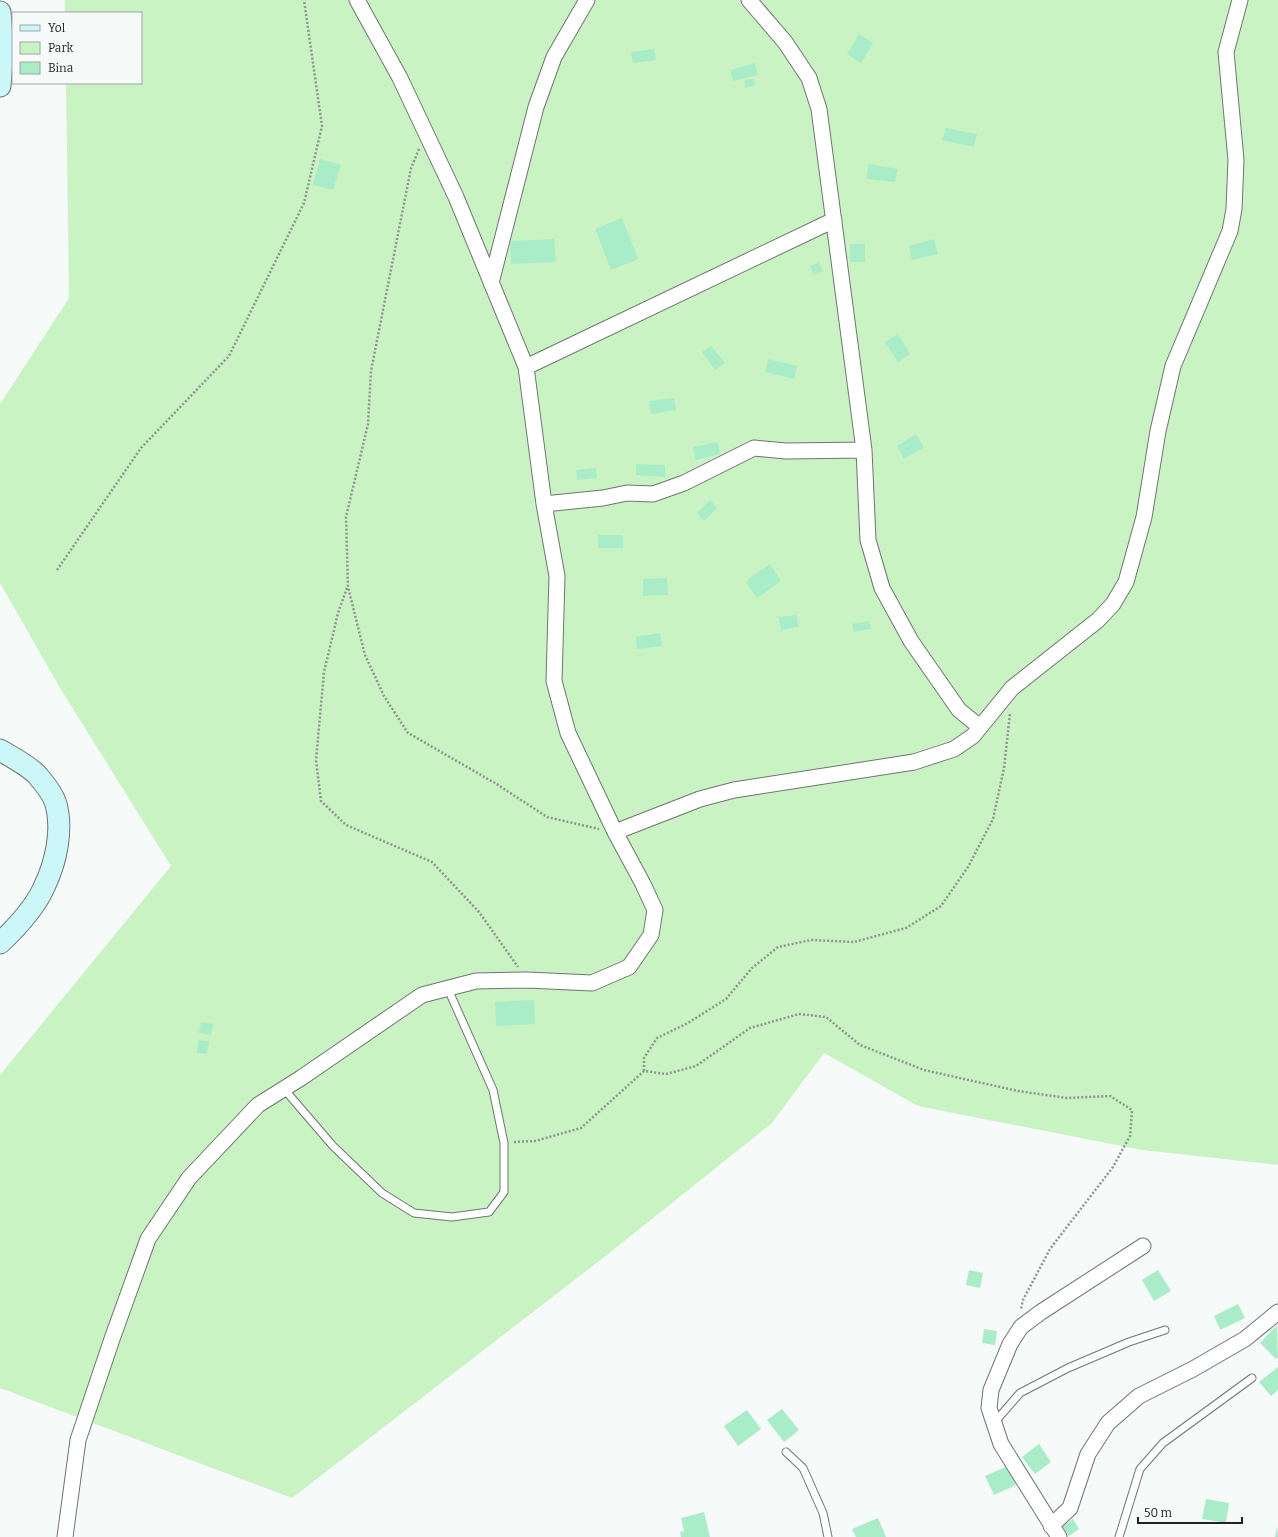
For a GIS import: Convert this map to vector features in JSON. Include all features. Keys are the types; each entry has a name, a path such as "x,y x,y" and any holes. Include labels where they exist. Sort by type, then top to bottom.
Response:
{"main road":[{"path":"0,12 3,48 0,86"},
{"path":"0,750 37,775 49,790 56,804 58,839 45,886 30,911 0,943"},
{"path":"0,766 15,774 30,786 39,798 46,822 44,850 33,882 10,914 0,923"}],"street":[{"path":"65,1537 78,1440 148,1239 189,1178 258,1105 422,995 476,981 527,980 592,983 629,967 651,935 655,910 615,832 568,733 554,681 557,576 544,504 526,367 456,198 400,78 357,0"},
{"path":"491,283 536,107 554,57 586,0"},
{"path":"750,0 785,42 809,78 819,109 864,450 868,540 882,588 911,641 959,710 980,727"},
{"path":"615,832 700,800 734,790 914,762 954,750 973,736 1012,688 1098,620 1113,604 1126,582 1144,517 1158,431 1174,366 1230,231 1236,160 1226,52 1240,0"},
{"path":"526,367 834,220"},
{"path":"544,504 603,498 628,493 653,494 684,483 754,448 786,451 864,450"},
{"path":"1143,1246 1041,1312 1021,1327 1010,1344 991,1390 989,1408 1001,1444 1055,1532 1070,1508 1088,1454 1108,1423 1139,1396 1246,1340 1278,1312"}],"lane":[{"path":"284,1089 333,1146 382,1193 414,1213 452,1217 489,1212 504,1192 504,1143 493,1090 448,989"},
{"path":"994,1424 1020,1393 1068,1368 1129,1342 1165,1330"},
{"path":"1119,1537 1140,1470 1163,1443 1252,1378"},
{"path":"786,1452 803,1468 823,1513 828,1537"}],"path":[{"path":"57,570 141,448 229,356 304,203 322,126 304,0"},
{"path":"426,133 412,168 371,372 368,424 346,517 348,587 365,655 384,696 408,733 495,783 547,817 615,832"},
{"path":"348,587 338,613 324,672 316,760 321,801 346,825 432,862 479,912 527,980"},
{"path":"504,1143 535,1141 581,1128 644,1071 644,1058 657,1038 688,1023 726,999 752,968 778,947 811,940 854,942 906,928 941,906 968,867 993,819 1004,768 1012,688"},
{"path":"644,1071 666,1074 696,1066 750,1028 799,1014 826,1017 860,1045 924,1070 1018,1091 1067,1098 1110,1096 1132,1110 1130,1136 1113,1167 1050,1249 1023,1300 1019,1315"}],"green space":[{"path":"65,0 1278,0 1278,1165 1142,1150 918,1106 824,1053 772,1123 603,1258 292,1498 0,1388 0,1075 171,866 60,688 0,583 0,404 69,298 66,84 142,84 142,12 65,12"}],"building":[{"path":"859,34 873,43 861,63 847,54"},
{"path":"654,49 656,60 633,63 631,52"},
{"path":"755,63 758,75 733,81 730,70"},
{"path":"754,79 755,86 745,88 744,80"},
{"path":"946,128 977,134 974,147 942,140"},
{"path":"320,159 341,165 333,190 313,185"},
{"path":"869,164 898,169 895,182 866,179"},
{"path":"622,218 638,259 611,270 595,229"},
{"path":"554,239 556,262 511,264 510,241"},
{"path":"934,239 938,254 912,260 909,246"},
{"path":"850,244 865,244 865,262 850,262"},
{"path":"819,262 823,271 814,275 810,266"},
{"path":"898,334 910,354 898,362 885,342"},
{"path":"711,346 725,363 715,370 702,352"},
{"path":"768,359 797,366 794,379 765,372"},
{"path":"674,398 676,410 651,414 649,401"},
{"path":"916,434 924,447 904,459 897,446"},
{"path":"718,442 720,454 696,460 693,447"},
{"path":"636,464 665,465 665,477 636,475"},
{"path":"596,468 597,478 577,480 576,470"},
{"path":"710,500 717,508 704,521 697,513"},
{"path":"598,535 623,535 623,548 598,548"},
{"path":"770,564 781,581 757,598 747,584 748,579"},
{"path":"667,578 668,595 643,596 643,579"},
{"path":"797,615 798,627 781,630 779,617"},
{"path":"869,621 871,629 854,632 852,624"},
{"path":"660,633 662,646 637,649 636,637"},
{"path":"534,1000 535,1024 496,1026 495,1002"},
{"path":"201,1022 213,1024 211,1035 199,1033"},
{"path":"198,1040 209,1041 207,1054 197,1053"},
{"path":"969,1270 983,1273 980,1288 966,1285"},
{"path":"1158,1270 1171,1291 1154,1301 1142,1280"},
{"path":"1238,1304 1245,1318 1220,1330 1214,1316"},
{"path":"1277,1325 1278,1357 1276,1359 1260,1343"},
{"path":"984,1329 997,1331 995,1345 982,1343"},
{"path":"1278,1367 1278,1390 1271,1396 1259,1382"},
{"path":"782,1409 799,1430 784,1442 767,1420"},
{"path":"747,1410 761,1429 738,1446 724,1426"},
{"path":"1039,1444 1051,1462 1035,1474 1022,1457"},
{"path":"1008,1466 1016,1485 994,1495 985,1476"},
{"path":"1206,1499 1229,1503 1226,1523 1202,1519"},
{"path":"704,1512 710,1537 681,1537 680,1532 684,1531 681,1518"},
{"path":"878,1518 886,1537 856,1537 852,1529"},
{"path":"1073,1519 1079,1529 1069,1536 1062,1526"},
{"path":"1277,1526 1278,1537 1275,1537"}]}
